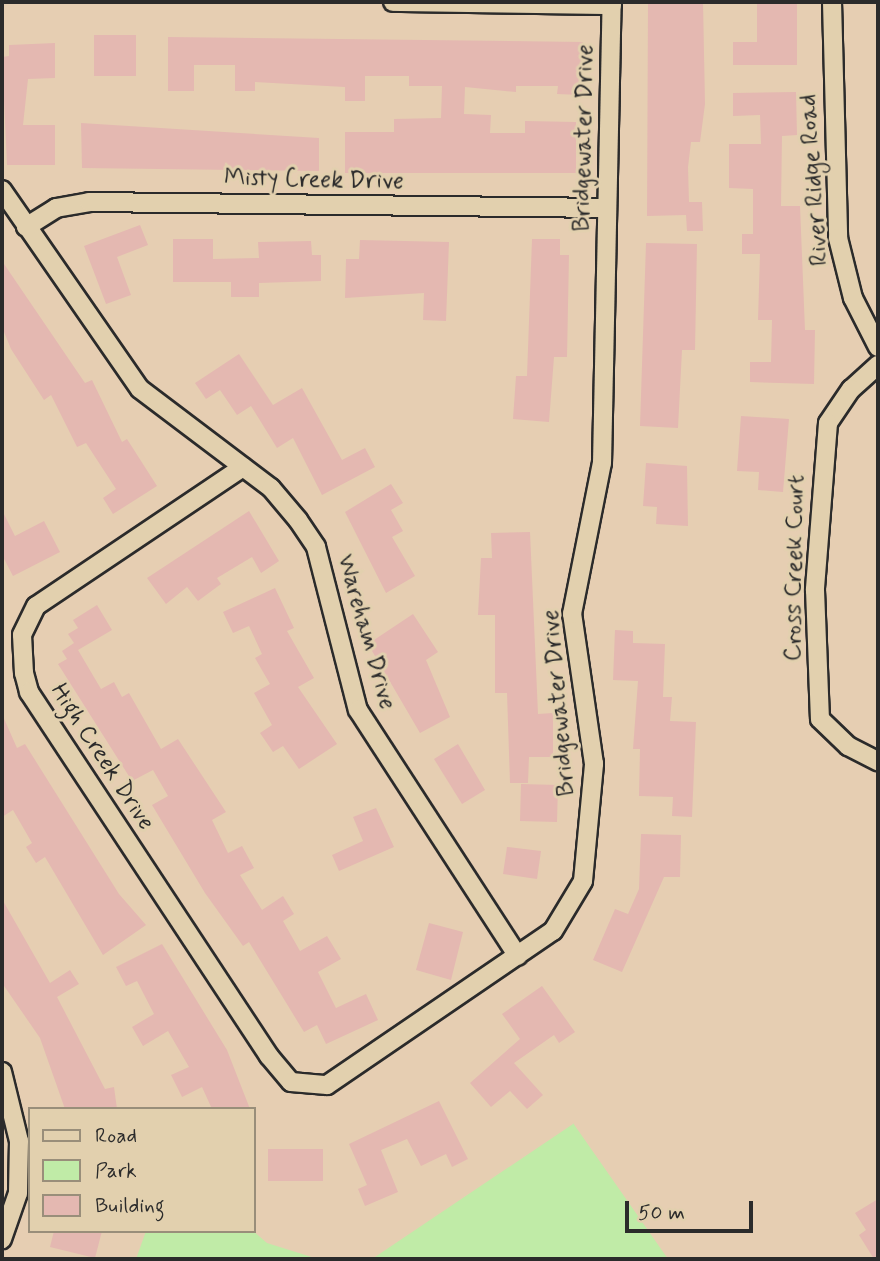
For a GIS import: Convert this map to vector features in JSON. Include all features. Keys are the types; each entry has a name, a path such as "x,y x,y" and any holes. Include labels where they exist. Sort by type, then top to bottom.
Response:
{"street":[{"path":"393,2 612,3"},
{"name":"River Ridge Road","path":"832,2 838,238 853,298 878,347"},
{"name":"Bridgewater Drive","path":"306,1087 327,1085 518,956 570,910 591,844 594,764 572,614 602,463 612,3"},
{"name":"Wareham Drive","path":"2,190 141,389 271,488 316,547 358,710 518,956"},
{"name":"Misty Creek Drive","path":"26,227 56,208 89,202 607,208"},
{"name":"Cross Creek Court","path":"878,365 828,423 815,590 820,719 848,746 878,761"},
{"name":"High Creek Drive","path":"243,467 36,606 22,635 24,673 29,692 269,1056 291,1082 306,1087"},
{"path":"2,1072 19,1141 18,1193 4,1232"}],"green space":[{"path":"573,1124 668,1259 372,1259"},
{"path":"145,1233 255,1233 267,1243 318,1259 136,1259"}],"building":[{"path":"648,2 703,2 705,104 700,142 691,142 688,167 689,202 702,202 703,231 687,231 686,215 647,216"},
{"path":"757,2 797,2 797,65 733,65 733,42 757,42"},
{"path":"94,35 136,35 136,76 94,76"},
{"path":"168,37 583,42 582,95 557,94 558,86 516,86 516,92 465,87 464,114 491,115 490,133 525,133 525,121 576,122 576,173 345,173 345,132 394,132 394,119 441,118 442,86 409,86 409,76 365,76 365,101 345,101 345,87 255,82 255,91 235,91 235,65 194,65 194,91 168,91"},
{"path":"55,43 55,78 28,79 23,125 55,125 55,165 7,165 2,57 9,56 9,45"},
{"path":"796,92 797,135 782,136 781,206 800,206 805,330 815,330 814,384 750,382 750,362 771,362 772,320 758,320 760,254 742,254 742,234 753,234 753,189 729,188 729,144 761,144 760,115 733,116 733,93"},
{"path":"81,123 319,138 319,171 82,168"},
{"path":"140,225 148,245 117,257 131,295 106,304 84,246"},
{"path":"173,239 213,239 213,259 259,258 258,242 311,241 312,255 321,255 321,281 259,283 259,297 231,297 231,282 173,282"},
{"path":"532,239 560,239 560,255 569,255 567,357 554,357 549,422 513,419 516,376 527,376"},
{"path":"360,240 449,242 446,321 423,320 424,293 345,298 346,259 359,259"},
{"path":"646,243 697,244 695,350 682,350 678,428 640,426"},
{"path":"2,261 85,383 92,380 122,442 127,439 157,486 113,514 103,498 116,489 86,443 77,447 51,395 44,400 11,349 2,327"},
{"path":"239,354 273,405 302,388 342,460 365,448 375,467 322,495 293,438 277,448 251,406 237,415 220,390 206,399 195,383"},
{"path":"741,416 789,419 783,492 758,490 759,472 737,471"},
{"path":"646,463 687,466 688,526 656,524 657,507 643,506"},
{"path":"391,484 403,503 391,510 403,531 392,537 415,576 386,593 345,512"},
{"path":"2,510 15,536 44,521 60,552 13,576 2,555"},
{"path":"249,511 279,561 261,573 252,557 217,578 221,584 198,601 187,587 166,604 147,578"},
{"path":"530,532 538,714 553,713 553,757 529,757 528,783 510,783 507,693 495,693 495,615 478,615 481,558 492,558 491,533"},
{"path":"275,588 294,628 287,631 314,678 298,687 337,744 299,769 283,746 273,752 260,733 272,725 254,693 270,684 255,658 262,654 249,626 233,633 223,612"},
{"path":"97,605 112,630 78,650 101,689 114,682 122,697 129,693 161,749 178,739 226,812 212,820 228,853 242,846 254,868 240,875 262,910 283,896 294,914 283,921 300,951 327,936 341,959 318,972 336,1008 366,994 378,1020 326,1044 317,1025 304,1032 249,942 243,946 205,893 152,805 168,796 153,770 132,781 58,664 67,659 62,651 74,643 68,634 78,628 73,620"},
{"path":"413,614 438,652 426,660 450,717 420,733 368,644"},
{"path":"615,630 633,631 633,643 665,644 663,697 672,697 670,721 696,722 692,817 672,816 673,797 639,796 640,749 633,749 638,681 613,680"},
{"path":"2,714 17,748 25,744 119,894 146,925 103,955 45,857 36,863 26,847 32,843 13,810 2,817"},
{"path":"458,744 485,790 462,804 434,759"},
{"path":"521,784 558,785 557,822 520,821"},
{"path":"376,808 394,847 339,871 332,855 363,841 353,817"},
{"path":"641,834 681,835 680,877 664,877 622,972 593,960 615,909 628,914 639,889"},
{"path":"507,847 541,851 537,879 503,874"},
{"path":"2,899 50,983 70,970 79,984 57,997 105,1089 114,1087 117,1107 64,1107 40,1038 2,983"},
{"path":"429,923 463,932 451,980 416,970"},
{"path":"162,944 227,1050 249,1107 211,1107 202,1087 182,1097 171,1075 189,1067 168,1031 143,1046 132,1027 154,1014 137,981 126,986 116,967"},
{"path":"542,986 575,1032 559,1043 554,1035 514,1063 543,1095 527,1109 510,1091 491,1107 470,1083 520,1039 502,1014"},
{"path":"439,1101 468,1159 452,1167 446,1154 421,1166 407,1139 381,1150 398,1192 365,1206 358,1189 367,1185 349,1144"},
{"path":"268,1149 323,1149 323,1181 268,1181"},
{"path":"878,1199 878,1259 874,1259 859,1235 866,1230 855,1213"},
{"path":"54,1233 101,1233 95,1258 50,1247"}]}
